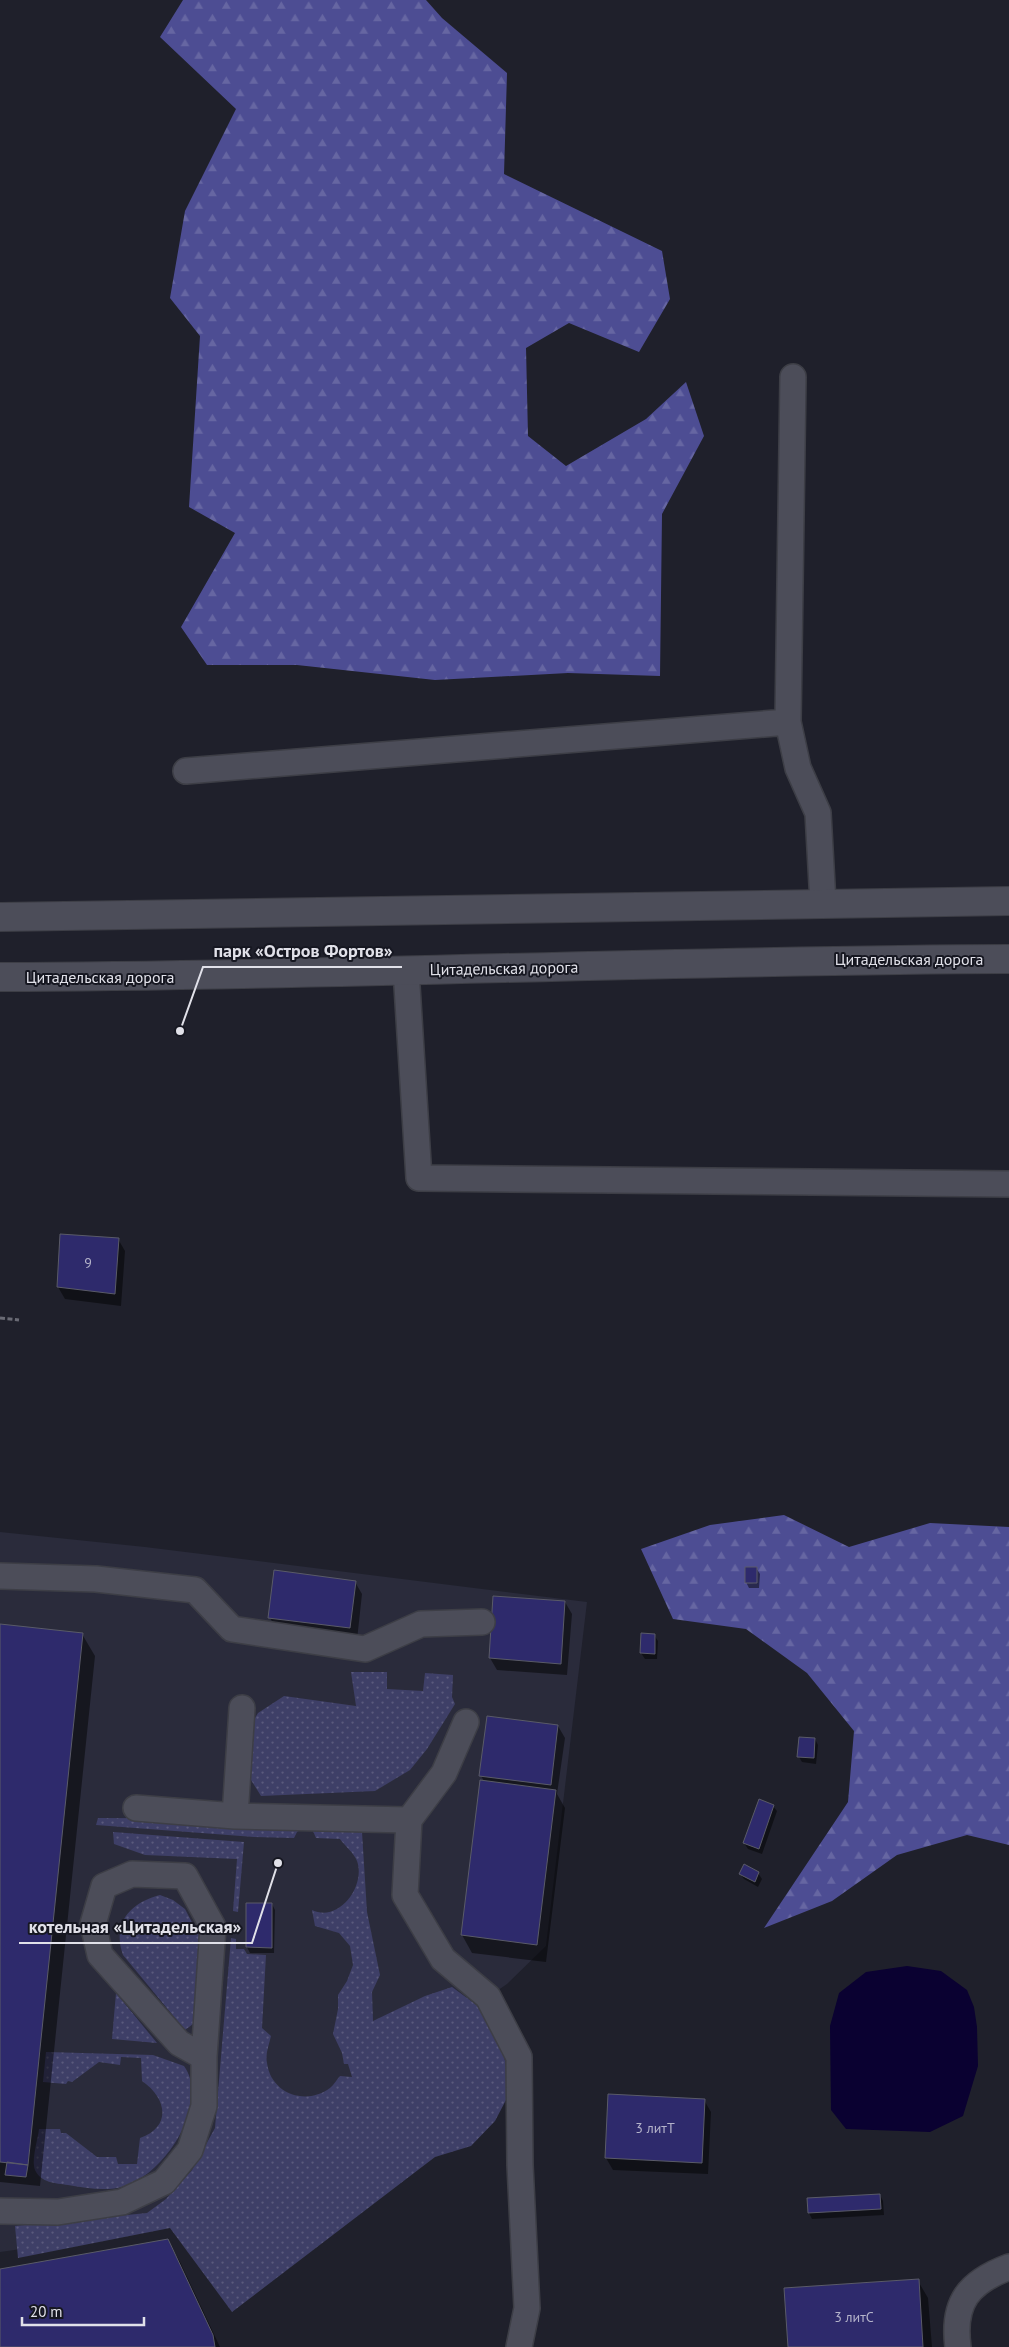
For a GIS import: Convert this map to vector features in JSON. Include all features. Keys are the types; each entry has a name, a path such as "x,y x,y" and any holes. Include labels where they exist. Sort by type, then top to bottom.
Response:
{"street":[{"path":"0,918 822,902 1009,901"},
{"name":"Цитадельская дорога","path":"0,977 175,976 818,960 1009,959"}],"lane":[{"path":"793,376 788,722 798,768 818,813 822,902"},
{"path":"186,770 788,722"},
{"path":"406,970 419,1178 1009,1184"},
{"path":"0,1576 96,1579 195,1590 232,1629 365,1649 420,1624 482,1622"},
{"path":"235,1816 242,1708"},
{"path":"466,1722 444,1773 409,1820 405,1895 443,1960 488,1997 519,2057 520,2165 527,2308 519,2347"},
{"path":"136,1808 235,1816 409,1820"},
{"path":"0,2211 58,2212 122,2202 164,2182 190,2150 204,2106 204,2057 213,1927 185,1876 132,1874 104,1886 93,1924 100,1955 179,2043 204,2057"},
{"path":"958,2347 955,2328 966,2294 988,2274 1009,2266"}],"path":[{"path":"0,1318 19,1320"}],"shaded area":[{"path":"0,1532 145,1547 587,1602 546,1946 507,1984 216,2183 151,2231 0,2252"},
{"path":"351,1672 387,1672 387,1689 423,1691 425,1673 453,1675 452,1697 455,1704 427,1749 410,1770 375,1791 261,1796 246,1772 249,1728 258,1713 284,1696 356,1706"},
{"path":"98,1818 335,1819 362,1832 367,1912 380,1975 372,1992 373,2021 425,1996 452,1987 493,2017 502,2045 508,2077 506,2100 495,2121 471,2146 435,2157 232,2312 170,2228 18,2258 15,2226 147,2213 166,2199 192,2170 215,2128 231,1938 236,1939 236,1949 244,1949 247,1954 266,1955 262,2028 271,2036 267,2060 270,2074 275,2083 291,2094 311,2096 330,2088 340,2076 352,2077 348,2064 344,2064 342,2053 333,2034 338,2009 338,1995 347,1981 353,1965 350,1946 339,1933 315,1926 312,1910 322,1913 332,1911 348,1900 358,1881 357,1861 352,1852 340,1839 316,1838 313,1831 303,1828 297,1832 294,1838 254,1837 96,1825"},
{"path":"113,1832 244,1842 238,1912 233,1911 237,1859 145,1855 114,1844"},
{"path":"160,1895 173,1900 185,1909 200,1938 193,2024 185,2030 123,1955 120,1944 120,1934 126,1916 140,1903"},
{"path":"907,1966 941,1971 967,1990 974,2007 977,2027 978,2066 963,2116 930,2132 846,2129 831,2110 830,2026 839,1993 866,1972"},
{"path":"116,1993 157,2043 112,2039"},
{"path":"46,2052 153,2055 184,2066 191,2082 192,2099 187,2118 179,2136 168,2153 154,2168 140,2179 125,2186 111,2189 53,2183 41,2178 34,2166 39,2129 60,2129 61,2133 66,2133 97,2157 116,2157 118,2164 137,2164 140,2138 157,2127 161,2120 162,2112 157,2096 142,2081 141,2058 121,2057 120,2065 99,2062 72,2082 68,2081 66,2084 43,2082"}],"green space":[{"path":"183,0 426,0 442,18 507,73 504,174 662,251 670,299 639,352 569,323 526,348 528,436 566,466 646,419 686,382 704,436 662,514 660,676 568,673 435,680 297,665 207,665 181,627 235,533 189,507 200,336 170,298 185,211 236,109 160,37"},
{"path":"784,1515 849,1547 930,1523 1009,1527 1009,1845 967,1835 897,1855 832,1901 764,1928 848,1802 854,1731 807,1673 746,1629 673,1619 641,1549 710,1525"}],"building":[{"path":"60,1234 119,1238 115,1294 57,1287"},
{"path":"745,1567 757,1567 757,1583 745,1583"},
{"path":"274,1570 356,1581 350,1628 268,1618"},
{"path":"493,1596 565,1601 561,1664 489,1658"},
{"path":"0,1624 83,1633 28,2165 0,2162"},
{"path":"641,1633 655,1634 655,1654 640,1653"},
{"path":"487,1716 558,1725 551,1785 479,1776"},
{"path":"799,1737 815,1738 814,1758 797,1757"},
{"path":"480,1780 556,1790 537,1945 461,1935"},
{"path":"759,1799 774,1805 759,1849 743,1843"},
{"path":"744,1864 759,1872 755,1882 739,1874"},
{"path":"246,1903 272,1903 272,1948 246,1947"},
{"path":"608,2094 705,2099 702,2163 605,2158"},
{"path":"7,2162 28,2165 26,2177 5,2175"},
{"path":"880,2194 881,2209 808,2213 807,2198"},
{"path":"168,2239 213,2335 215,2347 0,2347 0,2269"},
{"path":"919,2279 923,2347 788,2347 784,2288"}],"place":[{"name":"парк «Остров Фортов»","path":"180,1031"},
{"name":"котельная «Цитадельская»","path":"278,1863"}]}
